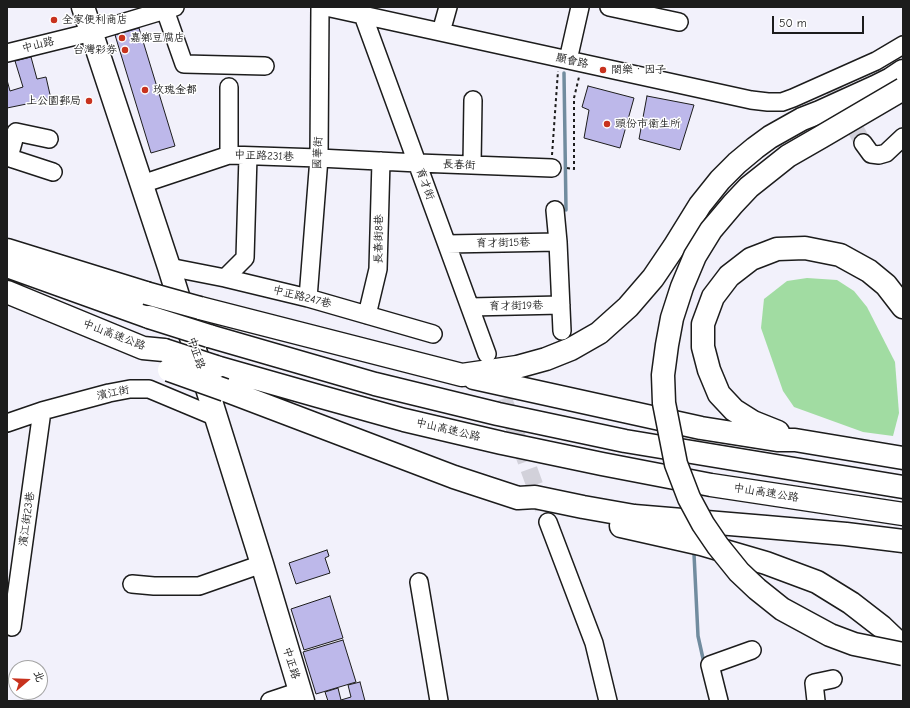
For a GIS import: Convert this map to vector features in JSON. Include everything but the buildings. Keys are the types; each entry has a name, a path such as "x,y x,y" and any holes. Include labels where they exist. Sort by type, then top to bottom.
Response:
{"main road":[{"name":"中正路","path":"84,7 169,267 262,564 301,696"},
{"path":"462,375 517,367 546,359 571,349 599,333 628,307 653,278 700,205 720,180 737,163 765,140 787,127 875,87 903,71"},
{"path":"903,89 788,156 749,187 711,230 695,256 682,287 672,318 666,345 664,375 664,403 676,464 689,498 704,524 718,546 739,572 782,609 830,635 854,644 903,654"},
{"path":"795,440 753,422 734,410 719,394 709,370 703,347 702,324 713,297 729,276 752,259 778,249 805,248 840,255 869,271 886,285 903,307"},
{"path":"7,250 200,308 484,381 701,428 777,440 795,440 903,458"},
{"path":"7,266 149,317 374,384 498,414 625,441 903,487"},
{"name":"中山高速公路","path":"7,292 143,348 164,350 216,367 397,418 502,443 711,485 903,514"},
{"path":"143,348 169,370 226,390 454,477 518,498 535,506 701,544 792,572 816,582 851,603 882,627 903,647"},
{"path":"518,498 535,497 634,516 814,531 903,541"}],"street":[{"name":"國華街","path":"308,298 318,158 320,7"},
{"name":"顯會路","path":"326,7 361,11 441,32 752,100 768,102 782,102 793,98 876,62 903,46"},
{"path":"441,32 448,7"},
{"path":"570,60 580,7"},
{"path":"609,7 679,22"},
{"path":"92,32 170,8 184,64 265,66"},
{"name":"育才街","path":"361,11 487,354"},
{"name":"中山路","path":"7,53 92,32"},
{"path":"229,87 229,155"},
{"path":"472,165 473,100"},
{"path":"49,139 16,132 8,157 52,172"},
{"path":"863,143 871,154 879,155 886,153 903,137"},
{"name":"中正路231巷","path":"142,184 229,155 318,158"},
{"path":"225,278 245,258 248,156"},
{"name":"長春街","path":"318,158 552,168"},
{"name":"長春街8巷","path":"367,315 378,269 381,161"},
{"path":"554,210 558,242 562,331"},
{"name":"育才街15巷","path":"447,244 558,242"},
{"name":"中正路247巷","path":"169,267 225,278 308,298 433,334"},
{"name":"育才街19巷","path":"470,307 561,305"},
{"name":"濱江街","path":"7,423 109,393 130,389 149,389 216,417"},
{"name":"濱江街23巷","path":"12,627 42,412"},
{"path":"548,522 594,642 608,701"},
{"path":"132,584 154,586 199,586 262,564"},
{"path":"419,582 439,701"},
{"path":"719,701 710,665 752,650"},
{"path":"816,701 814,683 832,679"},
{"path":"270,701 301,696"}],"path":[{"path":"552,168 570,60"},
{"path":"570,60 574,98 574,169"}],"green space":[{"path":"807,278 837,280 854,291 867,307 895,362 899,413 893,436 863,432 794,407 783,391 761,328 764,299 787,281"}],"waterway":[{"path":"564,73 566,210"},
{"path":"694,554 698,636 704,663"}],"tunnel":[{"path":"830,82 863,143"},
{"path":"495,375 548,522"}],"place":[{"name":"全家便利商店","path":"54,20"},
{"name":"嘉鄉豆腐店","path":"122,38"},
{"name":"台灣彩券","path":"125,50"},
{"name":"閤樂‧因子","path":"603,70"},
{"name":"玫瑰金都","path":"145,90"},
{"name":"上公園郵局","path":"89,101"},
{"name":"頭份市衛生所","path":"607,124"}]}
